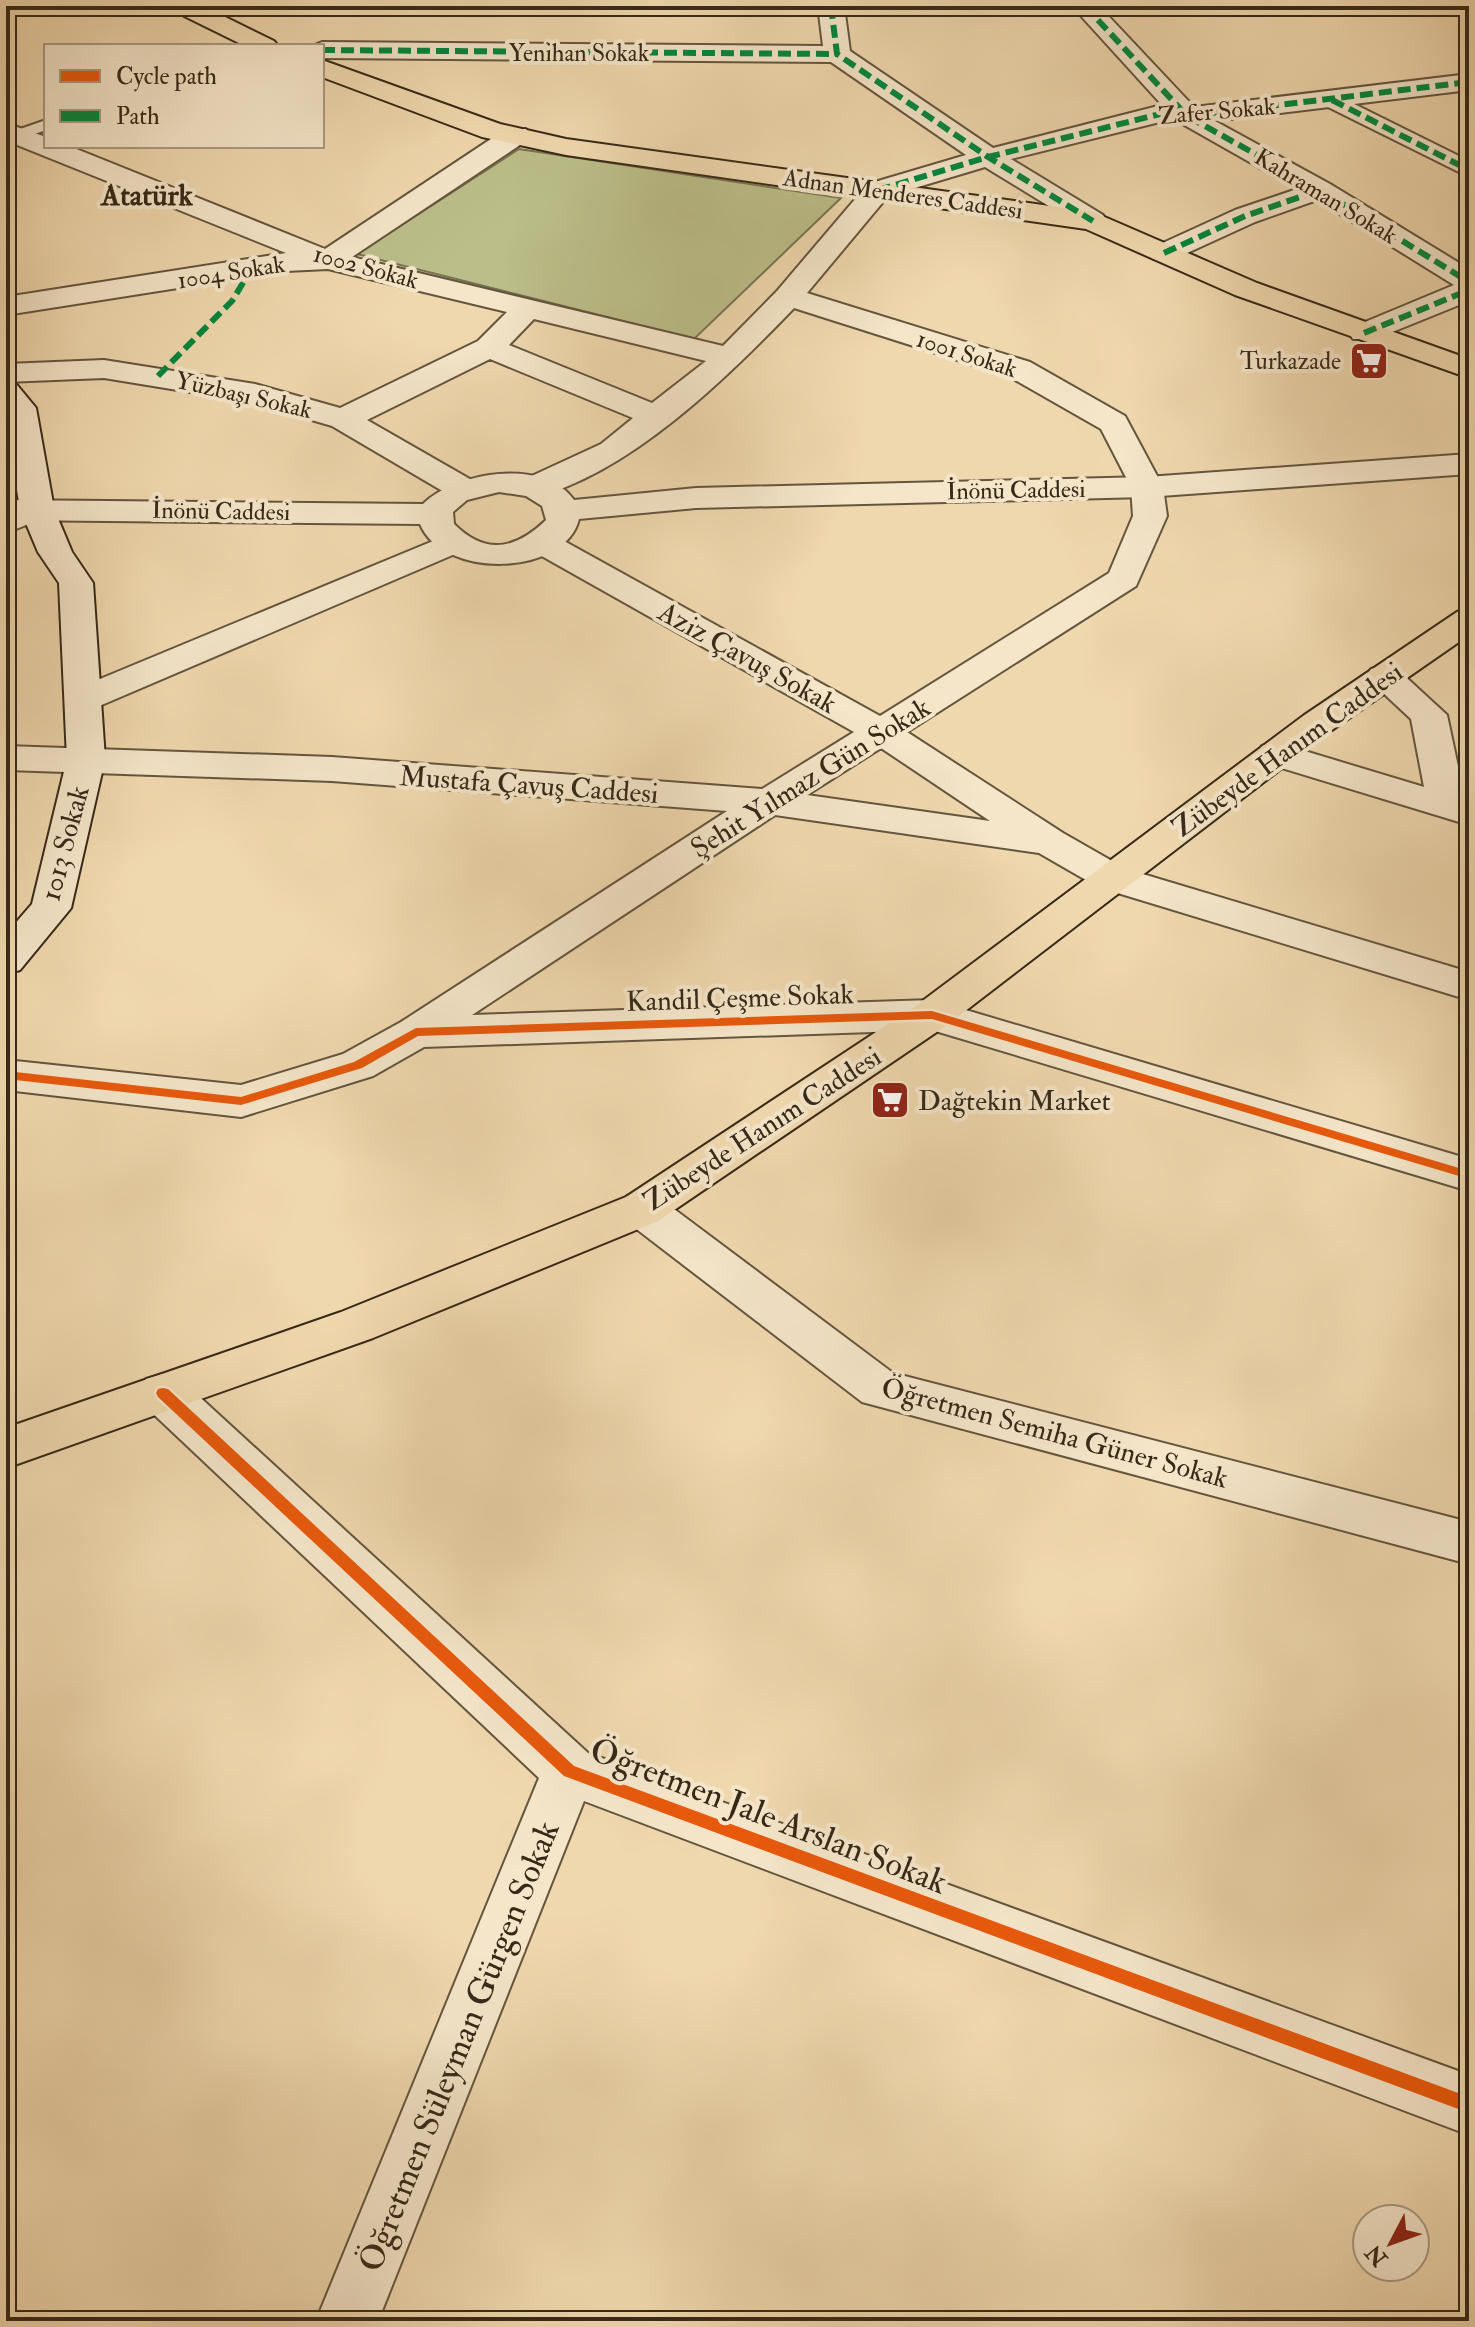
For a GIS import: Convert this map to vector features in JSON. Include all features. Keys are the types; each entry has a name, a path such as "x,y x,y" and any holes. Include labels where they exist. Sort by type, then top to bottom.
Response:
{"main road":[{"path":"183,6 261,44"},
{"name":"Adnan Menderes Caddesi","path":"324,69 492,131 566,147 1093,221 1246,289 1469,369"},
{"name":"Zübeyde Hanım Caddesi","path":"6,1448 357,1325 642,1209 932,1015 1275,754 1469,619"}],"street":[{"path":"831,6 837,54 988,157 1093,221"},
{"name":"Kahraman Sokak","path":"1085,6 1187,116 1320,190 1469,282"},
{"name":"Yenihan Sokak","path":"324,50 837,54"},
{"name":"Zafer Sokak","path":"878,190 988,157 1168,112 1187,116 1469,82"},
{"path":"1332,100 1469,170"},
{"path":"328,260 516,135"},
{"name":"1002 Sokak","path":"11,137 328,260 730,357"},
{"path":"535,487 612,451 730,357 788,297 878,190"},
{"path":"1164,253 1245,216 1320,190"},
{"name":"1004 Sokak","path":"6,306 286,262 328,260"},
{"path":"1364,333 1469,290"},
{"name":"1001 Sokak","path":"788,297 1019,369 1114,423 1147,487"},
{"path":"343,419 489,348 528,308"},
{"path":"489,348 655,416"},
{"name":"Yüzbaşı Sokak","path":"6,373 104,369 255,393 343,419 463,489"},
{"name":"1013 Sokak","path":"6,392 20,408 16,514 55,552 76,583 86,759 51,908 6,960"},
{"name":"İnönü Caddesi","path":"563,511 696,498 1147,487 1469,464"},
{"path":"499,482 535,487 558,501 563,511 563,522 543,543 506,554 485,554 442,529 450,496 463,489 499,482"},
{"name":"Şehit Yılmaz Gün Sokak","path":"416,1032 770,802 1124,579 1150,516 1147,487"},
{"name":"İnönü Caddesi","path":"16,514 442,529"},
{"path":"84,699 442,529"},
{"name":"Aziz Çavuş Sokak","path":"543,543 882,732 1049,842 1112,878"},
{"path":"1384,677 1429,715 1458,810"},
{"path":"1275,754 1458,810"},
{"name":"Mustafa Çavuş Caddesi","path":"6,758 332,769 770,802 1049,842"},
{"path":"1112,878 1469,986"},
{"name":"Kandil Çeşme Sokak","path":"6,1075 241,1101 358,1065 416,1032 932,1015 1469,1175"},
{"name":"Öğretmen Semiha Güner Sokak","path":"642,1209 879,1388 1469,1543"},
{"name":"Öğretmen Jale Arslan Sokak","path":"163,1393 569,1771 1469,2105"},
{"name":"Öğretmen Süleyman Gürgen Sokak","path":"347,2321 569,1771"}],"lane":[{"path":"11,137 44,126"}],"green space":[{"path":"519,149 841,198 694,339 357,254"}],"marked path":[{"path":"831,6 837,54 988,157 1093,221"},
{"path":"1085,6 1187,116 1320,190 1469,282"},
{"path":"324,50 837,54"},
{"path":"878,190 988,157 1168,112 1187,116 1469,82"},
{"path":"1332,100 1469,170"},
{"path":"1164,253 1245,216 1320,190"},
{"path":"158,376 232,301 252,268"},
{"path":"1364,333 1469,290"}],"cycle path":[{"path":"6,1075 241,1101 358,1065 416,1032 932,1015 1469,1175"},
{"path":"163,1393 569,1771 1469,2105"}],"place":[{"name":"Turkazade","path":"1369,361"},
{"name":"Dağtekin Market","path":"890,1100"}],"district":[{"name":"Atatürk","path":"147,195"}]}
